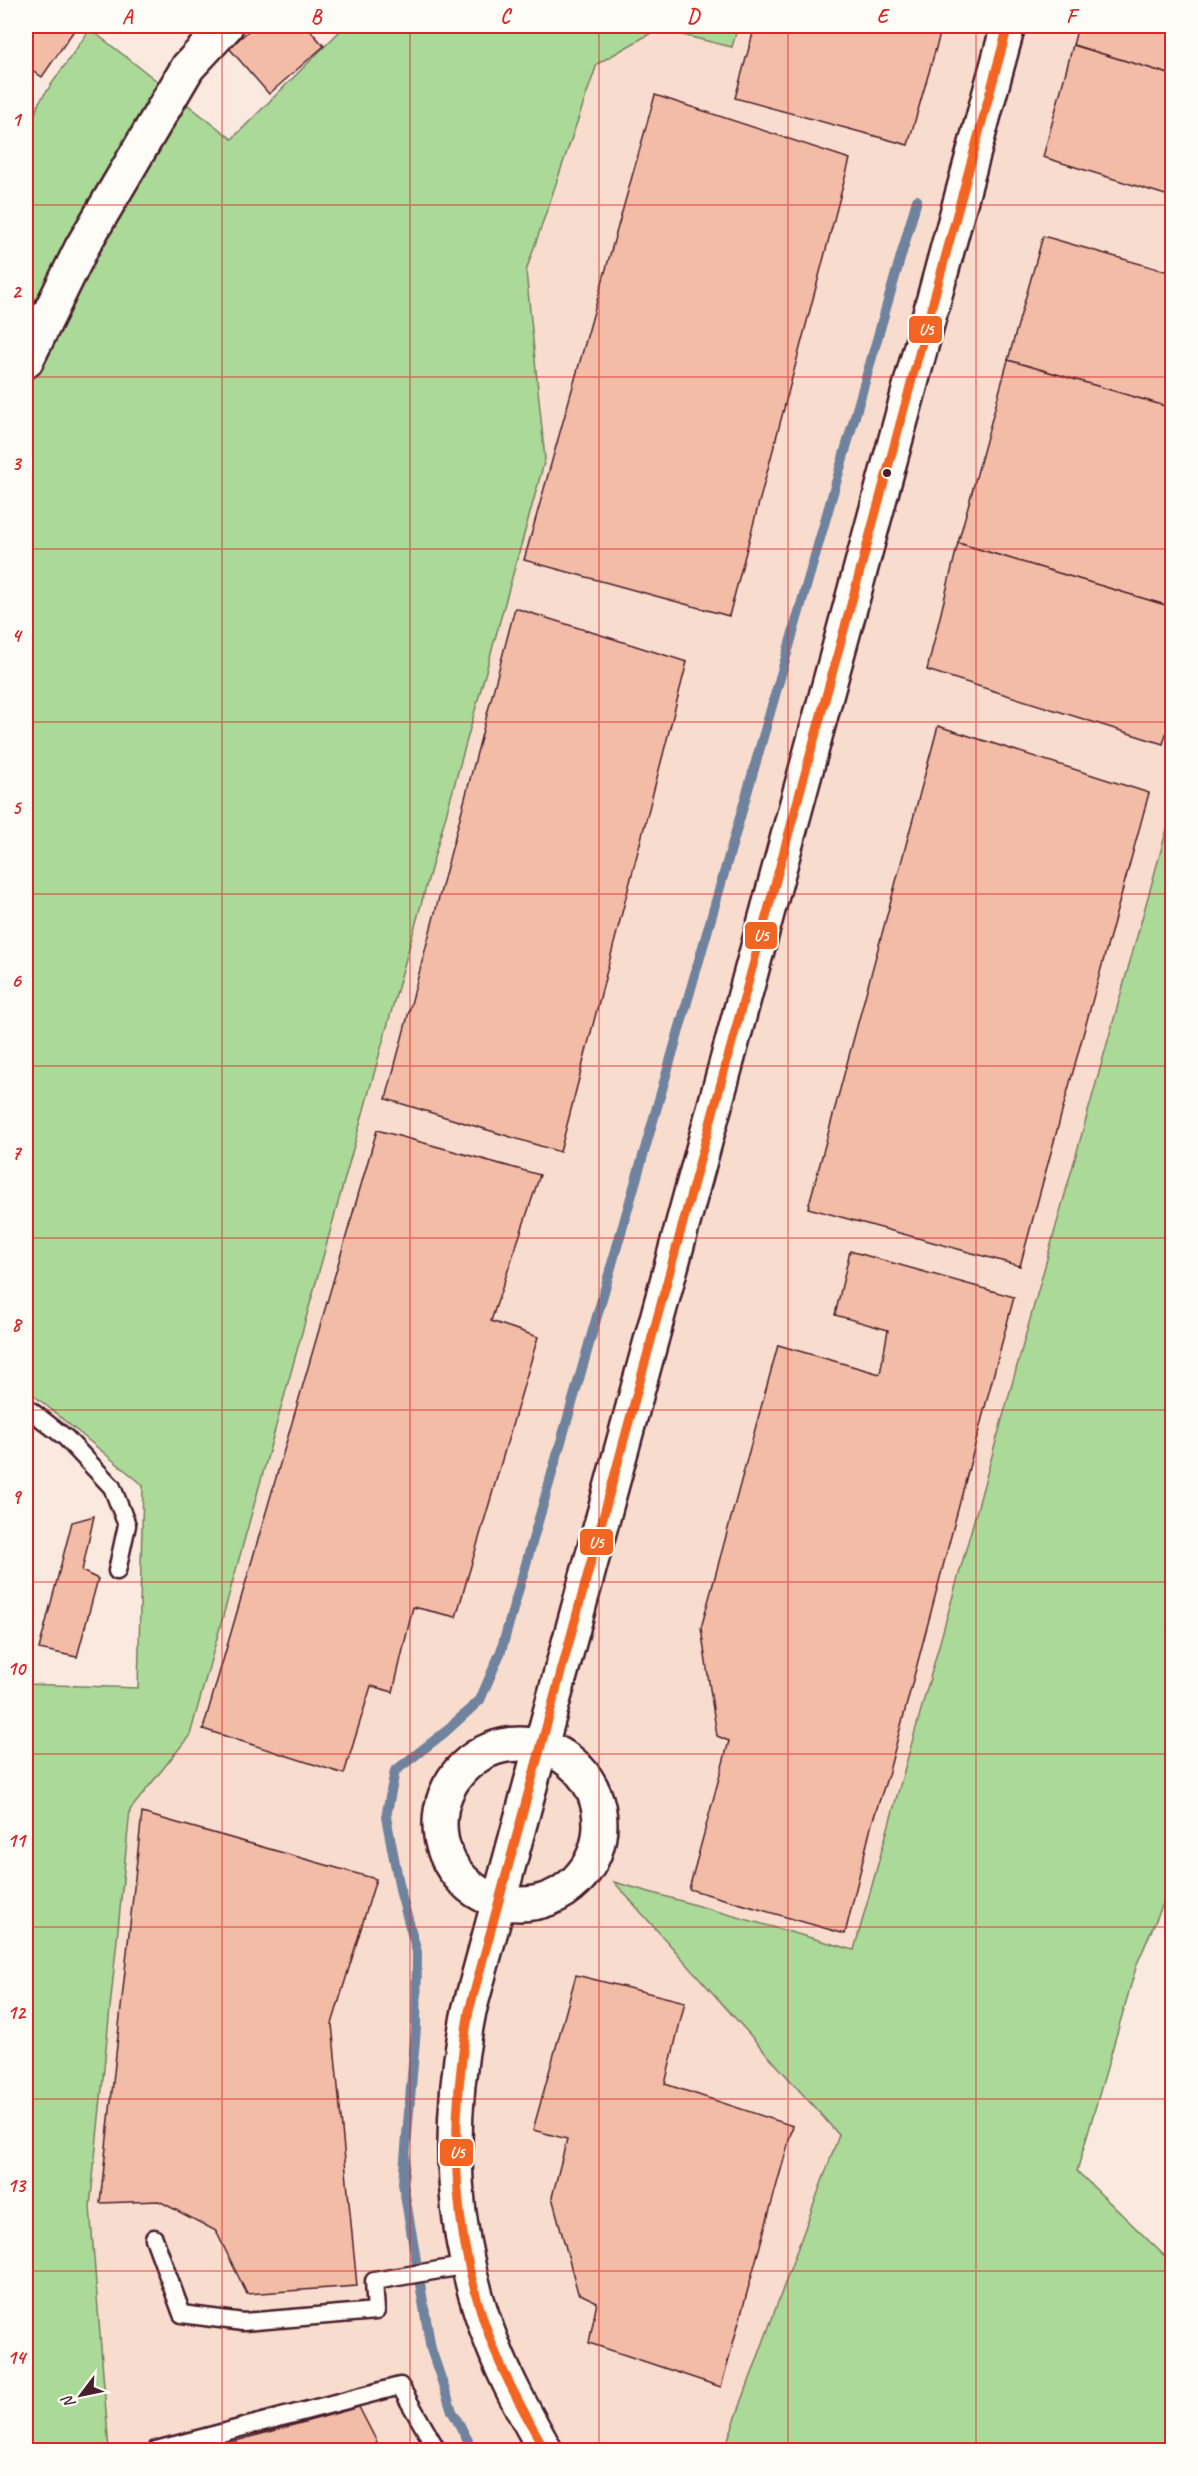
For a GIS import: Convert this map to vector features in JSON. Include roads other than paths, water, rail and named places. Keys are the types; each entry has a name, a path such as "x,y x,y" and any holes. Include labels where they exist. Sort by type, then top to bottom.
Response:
{"street":[{"path":"26,361 82,247 189,67 226,26"},
{"path":"545,2451 513,2391 494,2348 478,2302 458,2208 454,2158 454,2108 469,2011 1008,26"},
{"path":"525,1743 542,1746 564,1756 581,1771 593,1790 600,1812 600,1835 594,1856 582,1876 565,1891 545,1901 522,1905 500,1902 483,1895 455,1872 441,1838 440,1820 443,1802 450,1785 473,1758 489,1749 507,1744 525,1743"}],"lane":[{"path":"26,1407 66,1438 112,1486 127,1525 117,1571"},
{"path":"154,2238 182,2314 243,2322 376,2311 374,2282 469,2265"},
{"path":"156,2451 400,2386 436,2451"}],"waterway":[{"path":"473,2450 452,2411 431,2349 403,2183 416,2028 417,1952 401,1894 386,1817 395,1771 444,1733 480,1700 501,1651 917,200"}]}
